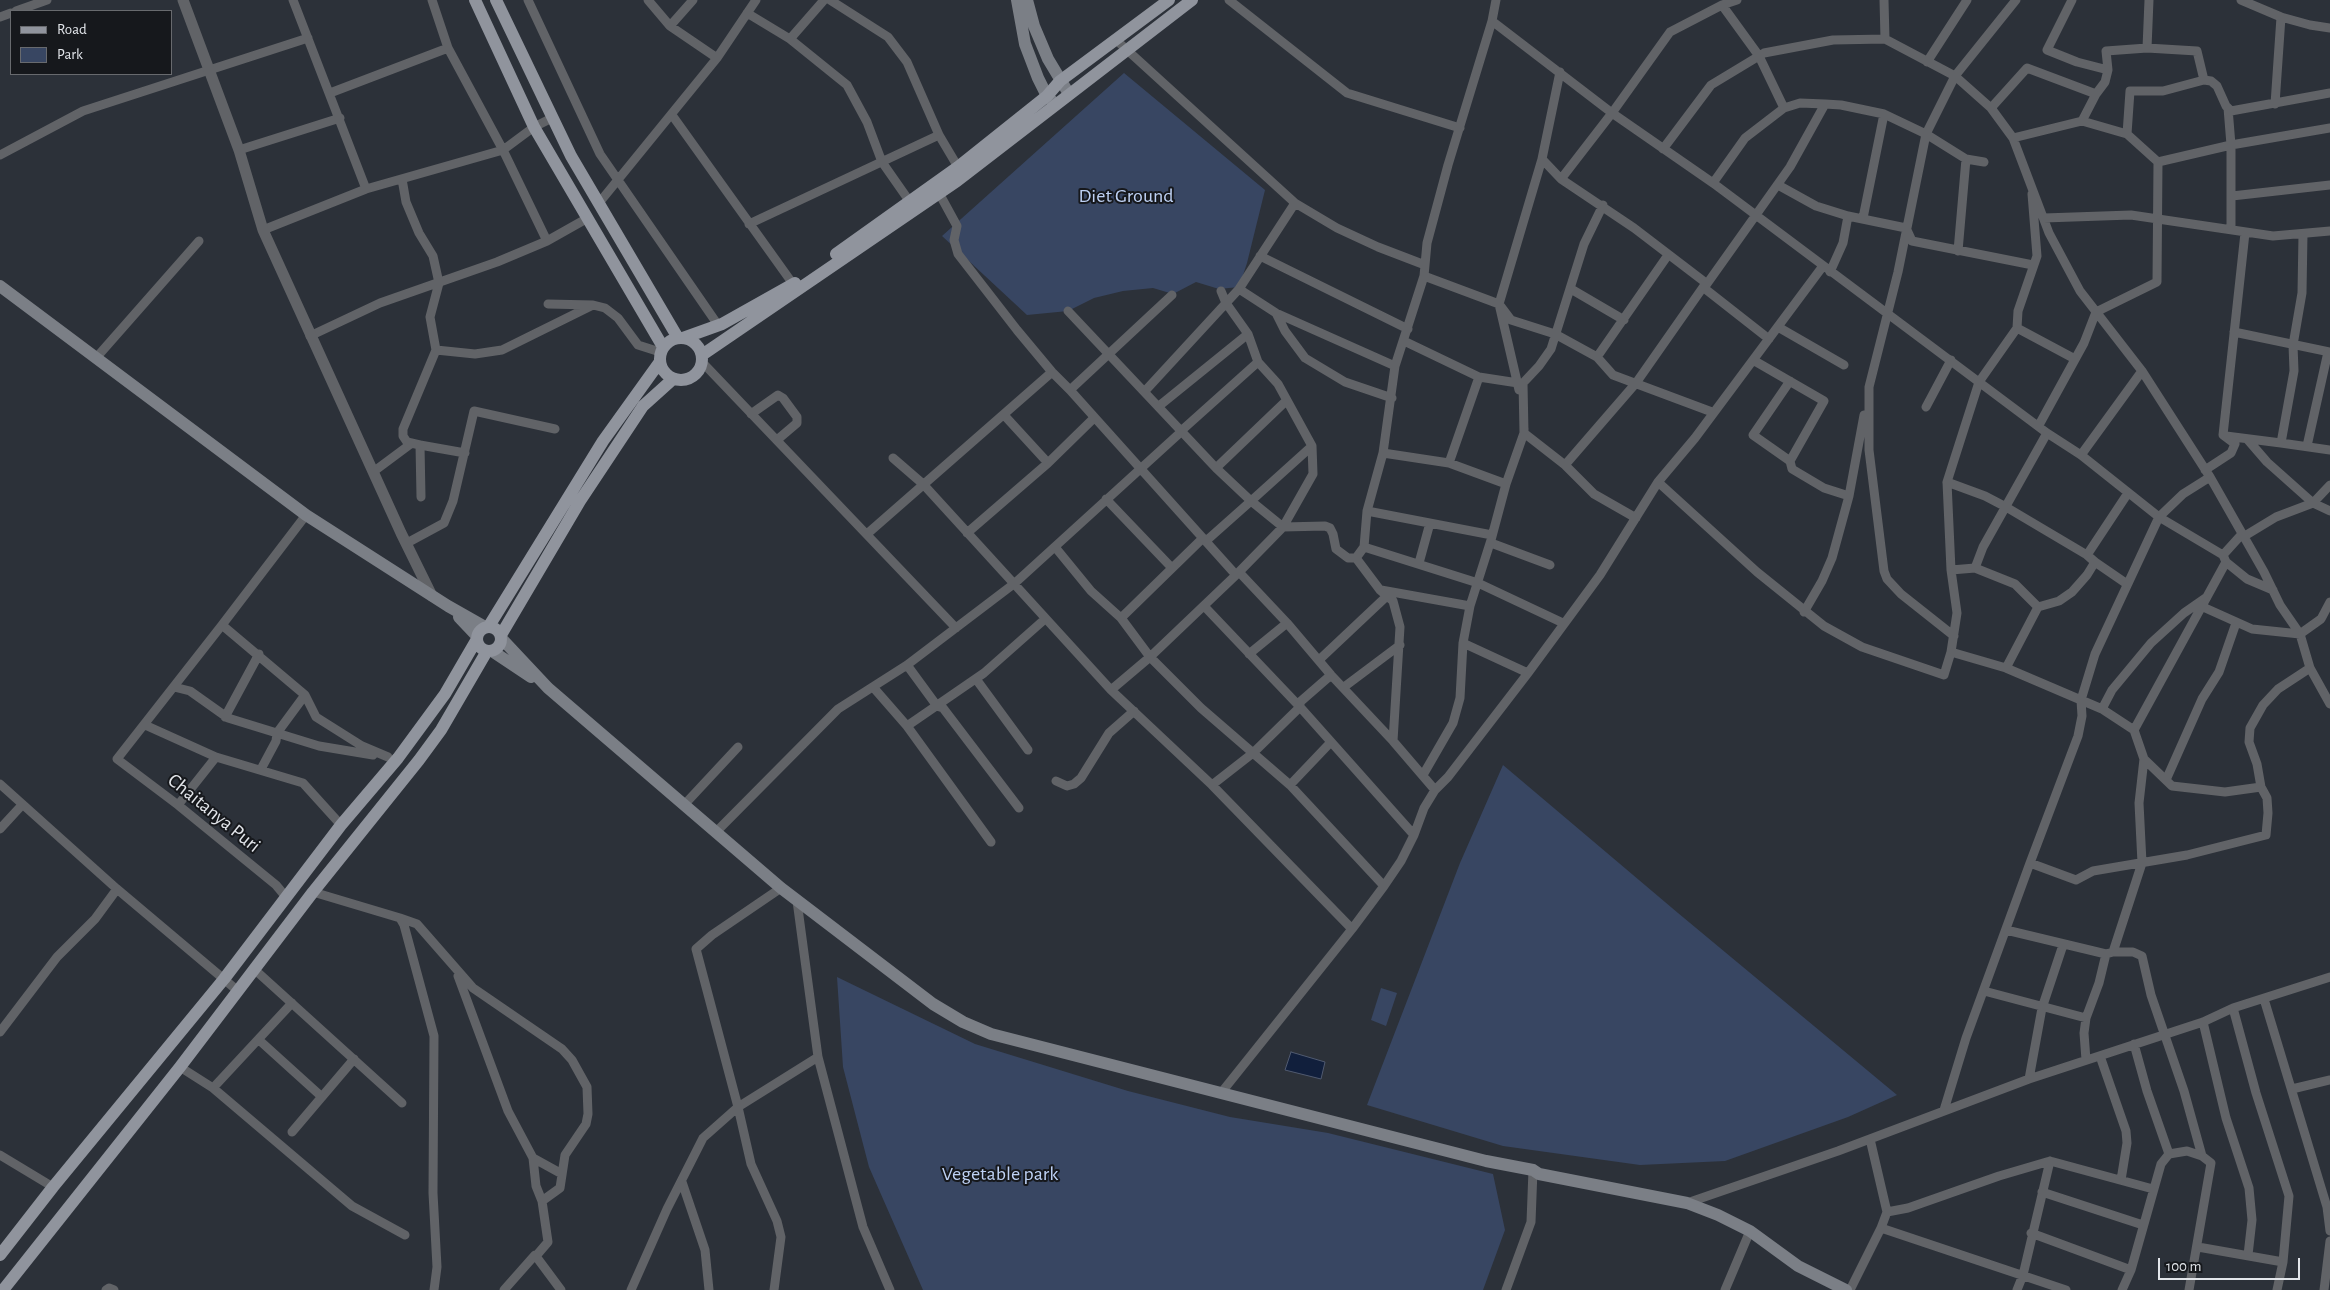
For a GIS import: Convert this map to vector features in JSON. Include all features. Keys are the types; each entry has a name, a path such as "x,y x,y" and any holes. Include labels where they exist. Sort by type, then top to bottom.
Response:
{"main road":[{"path":"475,0 534,127 661,354 664,373 673,379 686,380 692,377 700,368 702,358 695,344 680,338 571,156 496,0"},
{"path":"1017,0 1025,44 1052,100"},
{"path":"1027,0 1034,26 1060,81 1069,94"},
{"path":"702,358 939,193 1052,100 1060,81 1114,39 1169,0"},
{"path":"0,1255 53,1187 224,979 341,825 445,694 603,441 661,354 680,338 718,325 793,284 1052,100 1069,94 1192,0"},
{"path":"0,286 306,515 448,606 482,632"},
{"path":"3,1290 180,1067 313,892 419,760 441,730 490,651 499,647 502,637 580,501 643,406 673,379"},
{"path":"482,632 496,628 548,688 781,888 933,1004 963,1022 991,1034 1486,1161 1533,1170 1539,1174 1687,1203 1718,1215 1750,1231 1798,1266 1846,1290"},
{"path":"482,632 480,647 490,651 548,688"}],"street":[{"path":"19,10 47,0"},
{"path":"183,0 239,150 263,230 310,336 432,596"},
{"path":"293,0 366,189"},
{"path":"432,0 448,48 503,150 547,241"},
{"path":"528,0 600,154 718,325"},
{"path":"648,0 670,26 717,58"},
{"path":"670,26 693,0"},
{"path":"599,203 672,116 717,58 756,0"},
{"path":"790,39 824,0"},
{"path":"830,0 888,37 907,62 939,135 958,167"},
{"path":"1229,0 1347,93 1460,128"},
{"path":"1356,558 1364,547 1367,511 1383,453 1395,366 1424,276 1426,243 1492,21 1496,0"},
{"path":"1561,178 1612,113 1670,32 1722,5 1737,0"},
{"path":"1884,0 1885,39"},
{"path":"1927,62 1967,0"},
{"path":"1804,612 1822,581 1832,558 1849,496 1870,387 1886,312 1898,272 1926,134 1955,76 2016,0"},
{"path":"2072,0 2047,50 2077,62 2108,70"},
{"path":"2147,48 2149,0"},
{"path":"2241,0 2281,17 2330,28"},
{"path":"1722,5 1759,56 1784,108"},
{"path":"747,13 790,39 846,85 867,122 882,162 910,202"},
{"path":"2276,104 2281,17"},
{"path":"1492,21 1612,113 1713,183 1756,217 2039,425 2047,433 2080,455 2159,517 2224,558 2247,579 2273,590"},
{"path":"0,155 83,111 308,38"},
{"path":"1114,39 1295,202 1337,228 1425,266"},
{"path":"1662,149 1711,85 1759,56 1833,40 1885,39 1955,76 1992,108 2014,138 2049,233 2080,291 2142,371 2208,473 2280,605 2300,634 2310,668 2330,704"},
{"path":"330,93 448,48"},
{"path":"2082,122 2104,82 2108,70 2106,50 2147,48 2197,52 2204,80"},
{"path":"1992,108 2027,68 2096,94"},
{"path":"1560,72 1542,159 1499,304 1518,383 1524,433 1565,465 1594,494 1636,518"},
{"path":"2126,134 2130,91 2163,91 2204,80 2211,81 2217,86 2228,108 2231,145 2231,229"},
{"path":"2228,108 2237,111 2330,93"},
{"path":"1713,183 1745,138 1784,108 1800,103 1841,105 1884,114 1926,134 1966,159 1984,162"},
{"path":"1565,465 1636,383 1756,217 1778,184 1825,104"},
{"path":"1863,218 1884,114"},
{"path":"672,116 793,284"},
{"path":"239,150 340,118"},
{"path":"263,230 366,189 503,150 534,127 552,118"},
{"path":"2014,138 2082,122 2126,134 2158,162 2157,282 2096,312 2075,359 2039,425"},
{"path":"2158,162 2231,145 2330,128"},
{"path":"749,224 939,135"},
{"path":"1542,159 1561,178 1586,196 1603,205 1668,255 1769,339"},
{"path":"1958,251 1966,159"},
{"path":"402,178 406,202 419,233 433,256 439,283 430,318 436,350 403,429 407,442 464,453"},
{"path":"1658,482 1804,612 1842,638 1862,647 1944,675 1952,652 1957,613 1951,570 1947,482 1979,382 2017,328 2018,311 2037,256 2031,182"},
{"path":"1778,184 1816,206 1848,216 1906,228"},
{"path":"2232,196 2330,185"},
{"path":"939,193 958,226 954,240 958,254 1052,372 1142,468 1204,540 1287,622 1331,675 1393,741 1435,790"},
{"path":"1145,391 1239,289 1295,202"},
{"path":"1423,775 1453,723 1460,698 1463,643 1470,606 1506,484 1524,433 1523,383 1539,366 1551,349 1584,244 1603,205"},
{"path":"2044,218 2131,215 2273,236 2330,231"},
{"path":"1221,1093 1352,930 1384,886 1414,835 1424,808 1435,790 1448,777 1528,673 1600,575 1658,482 1695,438 1712,412 1778,327 1827,269 1843,242 1848,216"},
{"path":"310,336 380,303 439,283 547,241 586,219"},
{"path":"1906,228 1912,242 2033,265"},
{"path":"2223,435 2245,233"},
{"path":"2281,443 2294,371 2293,345 2302,293 2303,234"},
{"path":"96,358 199,241"},
{"path":"1597,357 1668,255"},
{"path":"1260,256 1408,329"},
{"path":"1424,276 1499,304 1510,320 1555,334 1597,357 1613,376 1712,412"},
{"path":"1239,289 1276,313 1395,366"},
{"path":"1571,290 1624,320"},
{"path":"1111,690 1150,657 1204,606 1283,527 1313,474 1312,446 1278,384 1258,362 1248,334 1226,303 1221,291"},
{"path":"1070,390 1172,295"},
{"path":"548,304 593,305 605,308 618,318 638,345 661,354"},
{"path":"436,350 475,354 502,350 593,305"},
{"path":"1068,311 1160,406 1216,468 1251,501 1283,527 1325,526 1330,528 1336,549 1348,558 1356,558"},
{"path":"1276,313 1285,331 1305,358 1345,382 1392,398"},
{"path":"1778,327 1844,365"},
{"path":"2017,328 2075,359"},
{"path":"2234,332 2329,352 2307,446"},
{"path":"1160,406 1248,334"},
{"path":"1404,340 1479,377 1518,383"},
{"path":"702,358 751,414 956,628"},
{"path":"1752,360 1824,401 1790,461"},
{"path":"1926,407 1951,360"},
{"path":"716,832 838,709 906,665 1015,583 1258,362"},
{"path":"2080,455 2142,371"},
{"path":"867,534 1052,372"},
{"path":"1448,463 1479,377"},
{"path":"1790,380 1753,435 1790,461 1792,468 1824,488 1849,496"},
{"path":"1870,387 1868,450 1886,579 1901,594 1954,636"},
{"path":"751,414 778,395 783,398 797,417 797,423 777,440"},
{"path":"1216,468 1286,401"},
{"path":"407,543 444,523 453,501 474,411 554,429"},
{"path":"1004,415 1048,463"},
{"path":"968,533 1048,463 1094,418"},
{"path":"1975,568 1983,547 2047,433"},
{"path":"2223,435 2330,450"},
{"path":"1944,1110 1984,991 2078,736 2082,716 2081,700 2095,654 2159,517 2231,453 2235,444 2223,435"},
{"path":"2248,440 2267,462 2313,502 2330,511"},
{"path":"373,472 416,444"},
{"path":"416,444 422,497"},
{"path":"1120,618 1172,568 1312,446"},
{"path":"1383,453 1448,463 1506,484"},
{"path":"893,458 924,484 1111,690 1212,786 1352,930"},
{"path":"1947,482 1986,496 2006,507 2087,555 2127,584"},
{"path":"2134,730 2203,607 2224,558 2242,536 2276,517 2313,502 2330,485"},
{"path":"2087,555 2128,493"},
{"path":"1106,499 1172,568"},
{"path":"1367,511 1491,537"},
{"path":"306,515 145,725 216,757 303,783 341,825"},
{"path":"1419,563 1430,523"},
{"path":"1491,537 1491,544 1550,566"},
{"path":"1055,547 1092,591 1120,618 1150,657 1201,708 1290,785 1384,886"},
{"path":"1364,547 1419,563 1478,584 1563,623"},
{"path":"1356,558 1380,590 1393,601 1400,627 1393,741"},
{"path":"2006,668 2038,607 2060,601 2072,592 2087,575 2095,562"},
{"path":"1951,570 1975,568 2015,584 2038,607"},
{"path":"1380,590 1470,606"},
{"path":"1319,660 1388,595"},
{"path":"2102,709 2112,690 2146,648 2184,613 2207,597"},
{"path":"2203,607 2252,629 2300,634 2321,619 2330,602"},
{"path":"1204,606 1300,707 1330,743 1414,835"},
{"path":"908,726 976,679 1045,618"},
{"path":"1249,654 1287,622"},
{"path":"2166,780 2202,699 2220,672 2236,623"},
{"path":"222,625 259,654 305,695 316,717 362,746 393,758"},
{"path":"1463,643 1528,673"},
{"path":"1344,688 1400,645"},
{"path":"1952,652 2006,668 2102,709 2134,730 2144,759 2139,803 2142,863 2086,1018 2084,1033 2086,1060"},
{"path":"225,717 259,654"},
{"path":"906,665 937,706 943,708 1019,808"},
{"path":"2030,863 2076,880 2093,871 2187,855 2266,835 2267,798 2260,787 2257,764 2249,742 2250,728 2263,704 2278,689 2310,668"},
{"path":"1212,786 1253,753 1300,707 1300,702 1331,675"},
{"path":"976,679 1028,750"},
{"path":"174,687 190,691 225,717 320,746 393,758"},
{"path":"873,688 908,726 991,842"},
{"path":"261,770 276,741 277,733 305,695"},
{"path":"1056,781 1067,786 1074,784 1081,778 1108,733 1134,711"},
{"name":"Chaitanya Puri","path":"145,725 117,759 178,805 276,885 286,897"},
{"path":"1290,785 1330,743"},
{"path":"684,805 738,747"},
{"path":"178,805 216,757"},
{"path":"2144,759 2172,786 2225,792 2260,787"},
{"path":"0,784 117,889 238,991"},
{"path":"0,829 22,805"},
{"path":"774,1290 781,1237 777,1221 751,1164 738,1107 696,949 712,935 781,888"},
{"path":"0,1032 56,957 95,919 117,889"},
{"path":"313,892 417,924 473,988 562,1049 572,1060 584,1081 588,1095 587,1119 564,1157 560,1188 542,1201"},
{"path":"797,901 818,1057 862,1227 890,1290"},
{"path":"400,918 404,925 434,1036 433,1193 437,1267 434,1290"},
{"path":"2006,930 2063,945 2109,953 2133,952 2142,956 2151,995 2165,1033 2202,1156"},
{"path":"2029,1079 2042,1008 2063,945"},
{"path":"254,969 402,1102"},
{"path":"456,970 508,1111 532,1158 538,1193 542,1201 548,1242 504,1290"},
{"path":"1687,1203 1870,1139 2029,1079 2203,1022 2232,1008 2330,977"},
{"path":"1984,991 2042,1008 2086,1018"},
{"path":"2264,999 2329,1207 2330,1231"},
{"path":"214,1088 292,1003"},
{"path":"2232,1008 2256,1093 2289,1196 2283,1262 2277,1290"},
{"path":"2203,1022 2226,1118 2249,1188 2252,1220 2248,1255"},
{"path":"259,1040 322,1096"},
{"path":"2134,1044 2147,1091 2169,1154"},
{"path":"2100,1056 2126,1131 2121,1180"},
{"path":"630,1290 703,1138 738,1107 818,1057"},
{"path":"292,1132 354,1059"},
{"path":"180,1067 214,1088 352,1206 405,1235"},
{"path":"2292,1089 2330,1080"},
{"path":"1850,1290 1887,1212 1870,1139"},
{"path":"2122,1290 2130,1270 2161,1164 2169,1154 2187,1151 2202,1156 2211,1163 2198,1247 2189,1290"},
{"path":"0,1155 53,1187"},
{"path":"545,1165 564,1157"},
{"path":"532,1158 562,1174"},
{"path":"1887,1212 1908,1208 2050,1160 2153,1190"},
{"path":"2017,1290 2023,1275 2031,1233 2050,1160"},
{"path":"1506,1290 1531,1222 1533,1170"},
{"path":"682,1182 705,1250 709,1290"},
{"path":"2042,1192 2143,1224"},
{"path":"1881,1228 2066,1290"},
{"path":"1725,1290 1750,1231"},
{"path":"2031,1233 2130,1270"},
{"path":"2324,1290 2330,1241"},
{"path":"2198,1247 2283,1262"},
{"path":"536,1256 561,1290"},
{"path":"106,1290 109,1288 114,1290"}],"green space":[{"name":"Diet Ground","path":"1124,73 1265,190 1247,263 1239,287 1219,289 1196,282 1173,294 1153,288 1123,291 1094,298 1068,311 1027,315 942,236"},
{"path":"1503,765 1897,1095 1848,1117 1725,1161 1640,1165 1503,1146 1367,1105 1460,863"},
{"name":"Vegetable park","path":"837,977 975,1044 1128,1091 1230,1117 1328,1133 1493,1174 1505,1230 1483,1290 923,1290 869,1167 843,1067"},
{"path":"1381,988 1397,993 1386,1026 1371,1020"}],"shaded area":[{"path":"1291,1052 1325,1062 1321,1079 1285,1070"}]}
